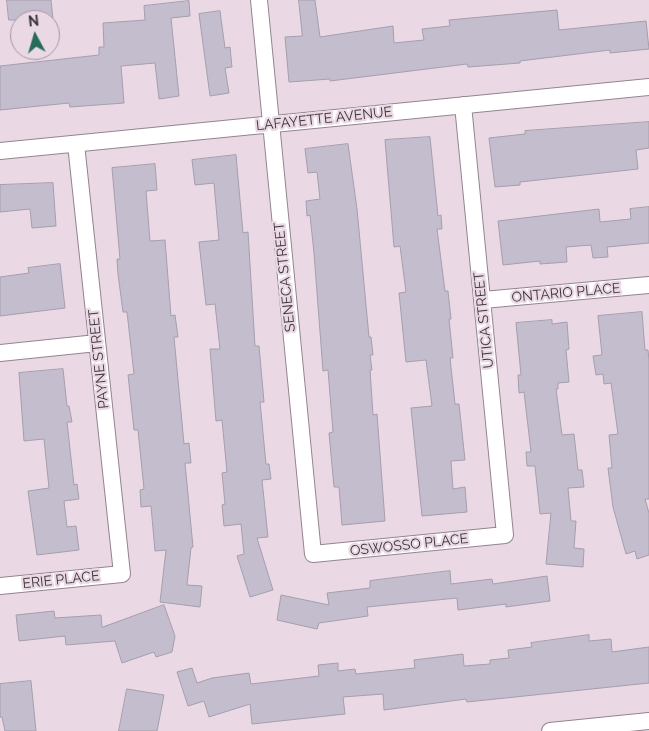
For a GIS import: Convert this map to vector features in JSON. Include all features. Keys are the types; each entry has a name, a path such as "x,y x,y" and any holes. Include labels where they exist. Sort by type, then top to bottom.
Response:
{"street":[{"name":"SENECA STREET","path":"259,0 269,124 312,554"},
{"name":"LAFAYETTE AVENUE","path":"0,151 649,87"},
{"name":"UTICA STREET","path":"463,105 505,535"},
{"name":"PAYNE STREET","path":"76,144 122,574"},
{"name":"ONTARIO PLACE","path":"483,300 649,285"},
{"path":"0,352 97,343"},
{"name":"OSWOSSO PLACE","path":"312,554 505,535"},
{"name":"ERIE PLACE","path":"0,586 122,574"},
{"path":"550,731 649,721"}],"building":[{"path":"7,0 51,0 52,10 10,10 9,20"},
{"path":"299,0 315,0 320,37 393,26 394,43 424,40 422,29 450,26 449,20 557,10 559,30 646,21 649,49 610,53 610,50 520,61 520,63 468,67 467,64 330,81 330,79 289,82 285,37 302,36"},
{"path":"189,1 190,16 171,18 179,96 159,99 155,63 121,66 124,103 70,107 69,103 0,110 0,66 99,55 99,47 104,47 103,23 145,20 144,6"},
{"path":"220,11 225,48 230,47 232,67 225,68 229,93 210,96 199,14"},
{"path":"649,122 649,148 636,150 638,169 520,182 520,185 495,187 489,138 525,134 525,131"},
{"path":"430,137 438,216 441,215 442,229 437,229 445,291 448,291 451,319 449,319 453,358 450,358 455,404 459,404 465,460 451,461 453,489 465,487 467,512 422,516 411,408 432,406 426,360 406,362 399,293 406,292 400,246 394,247 385,140"},
{"path":"348,144 357,209 369,337 371,337 373,355 370,355 372,370 370,370 373,415 377,414 385,521 342,525 339,487 334,487 329,433 333,432 328,370 323,371 314,253 310,215 307,216 306,201 320,199 317,172 308,173 305,149"},
{"path":"236,155 243,233 248,232 255,346 259,346 264,402 260,402 266,464 269,464 271,479 262,480 268,537 257,538 273,590 250,597 237,556 244,554 241,524 224,526 222,505 225,504 222,473 227,472 222,420 216,421 210,349 220,349 215,304 206,305 199,242 219,240 214,183 195,185 192,160"},
{"path":"155,164 157,190 146,191 150,241 165,240 171,316 175,315 178,337 174,337 184,444 189,443 191,463 185,463 193,547 191,548 187,585 202,586 200,607 160,602 166,550 155,551 151,506 141,507 140,490 144,489 138,430 134,430 128,375 134,374 127,312 123,312 118,274 117,259 120,259 112,168"},
{"path":"53,183 56,226 32,228 30,209 0,212 0,185"},
{"path":"649,207 649,243 607,247 608,257 593,258 591,245 566,247 567,262 540,264 540,261 503,265 498,221 599,209 600,222 631,219 630,209"},
{"path":"60,264 65,308 0,316 0,277 29,273 28,268"},
{"path":"642,312 645,350 648,350 649,360 649,499 645,499 649,513 649,555 637,559 635,551 626,554 613,507 608,468 612,468 609,435 618,434 611,383 604,384 603,374 596,375 593,356 602,355 598,316"},
{"path":"552,320 552,324 567,322 569,349 566,350 569,382 558,383 558,389 556,389 562,435 574,434 578,470 582,470 584,487 568,488 571,521 576,521 574,548 584,549 583,567 546,564 551,513 540,514 535,466 527,466 526,452 531,452 524,392 519,393 518,375 521,375 516,323"},
{"path":"63,369 67,406 69,406 72,422 67,422 74,485 77,484 79,499 64,501 67,527 76,526 79,550 37,555 28,491 49,488 44,439 24,441 19,373"},
{"path":"450,571 451,584 492,579 493,584 547,576 550,601 506,607 506,604 458,610 457,598 367,607 368,616 319,623 317,629 277,620 281,595 329,605 327,593 370,588 370,581"},
{"path":"164,605 175,636 172,652 156,657 154,652 122,663 115,641 66,645 65,636 19,641 16,615 54,611 55,618 101,615 102,627"},
{"path":"589,635 589,641 611,639 612,652 649,647 649,683 467,702 466,699 384,710 383,694 343,697 345,714 252,724 250,704 209,717 204,701 188,706 177,672 192,668 197,683 212,678 249,673 251,684 319,676 318,665 338,663 338,671 355,669 356,674 415,668 414,660 463,654 464,666 490,664 490,660 509,658 508,650 532,647 531,643"},
{"path":"31,681 36,731 5,731 2,717 0,717 0,684"},
{"path":"127,689 164,695 157,731 119,731"}]}
